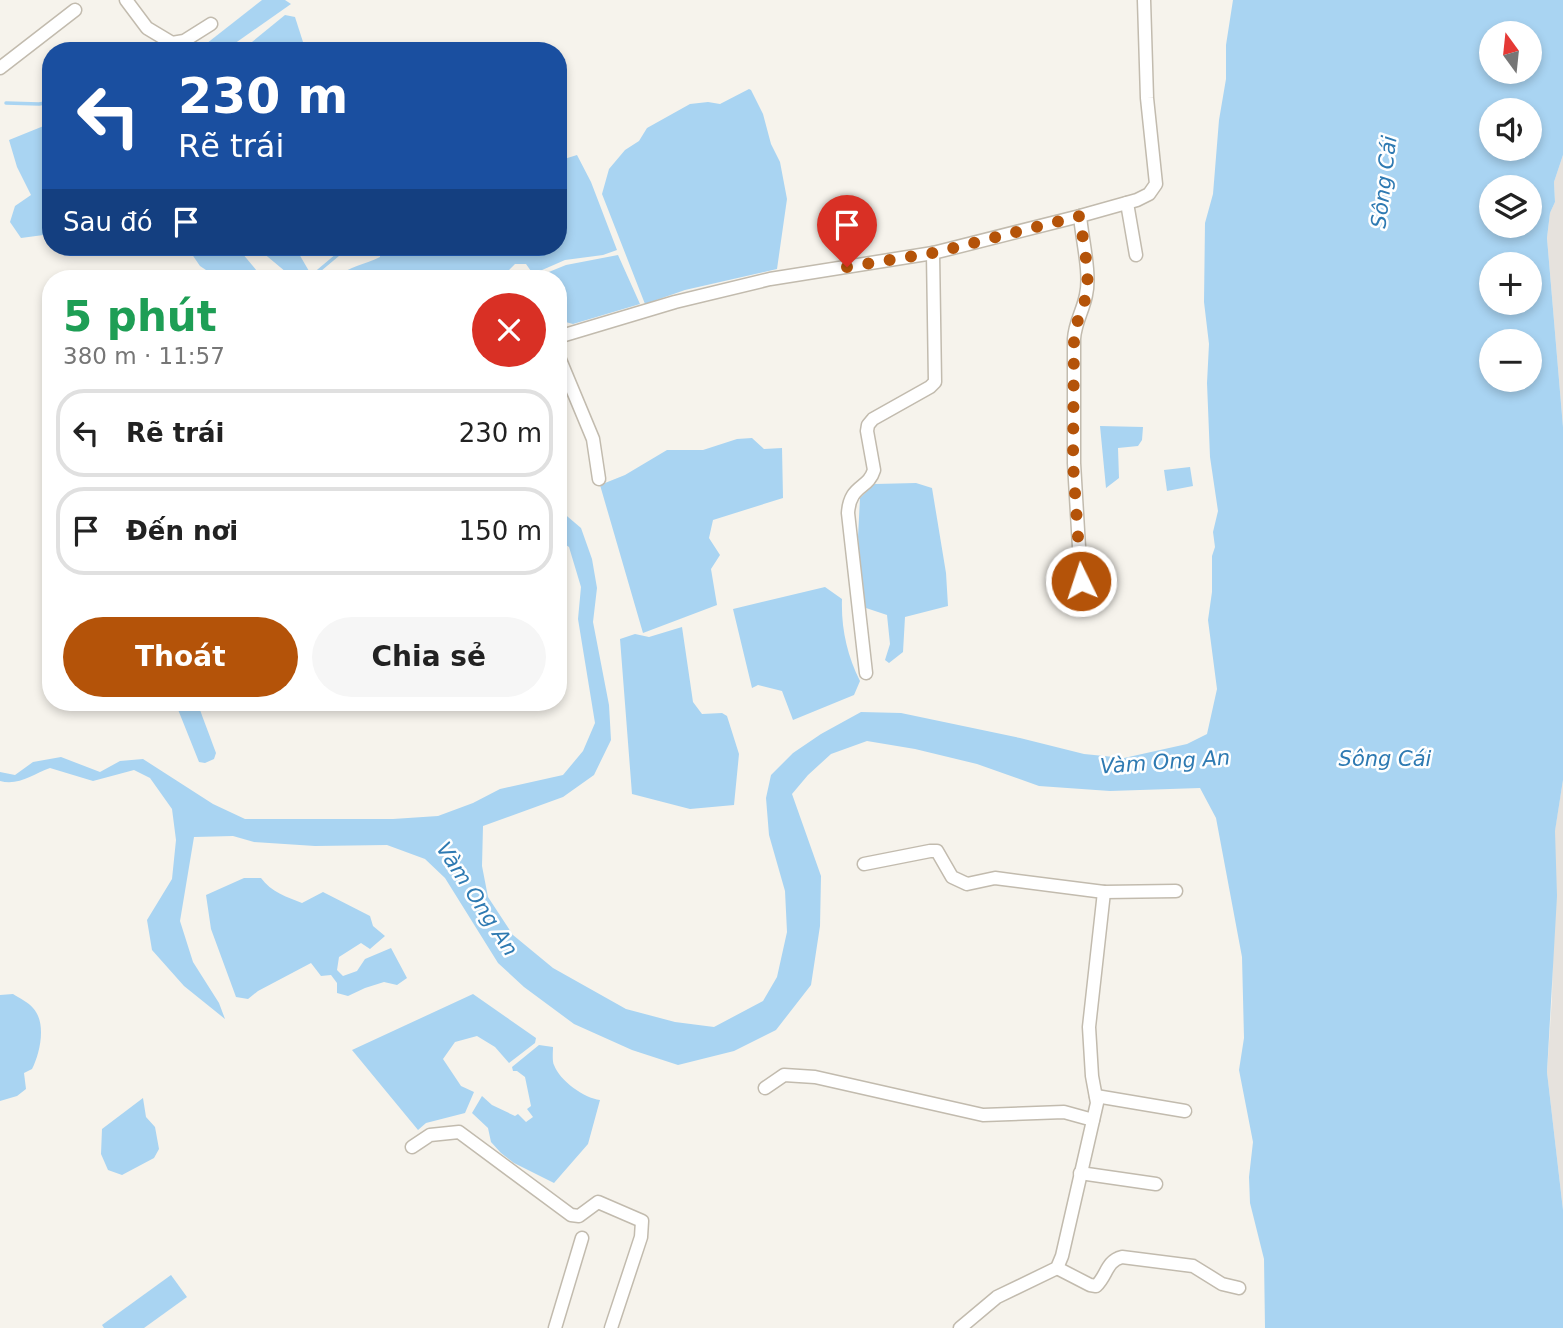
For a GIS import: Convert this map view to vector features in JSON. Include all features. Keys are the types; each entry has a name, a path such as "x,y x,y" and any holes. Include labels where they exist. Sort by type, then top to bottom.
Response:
{"street":[{"path":"126,0 147,28 170,42"},
{"path":"567,334 675,302 770,279 933,253 1080,216 1149,194 1156,184 1147,98 1144,0"},
{"path":"0,68 75,10"},
{"path":"178,42 211,24"},
{"path":"1127,203 1136,255"},
{"path":"1080,216 1088,286 1086,298 1074,325 1073,463 1081,581"},
{"path":"866,673 848,513 849,501 855,490 873,476 868,425 873,419 935,382 933,253"},
{"path":"567,377 593,439 599,479"},
{"path":"864,864 930,850 937,851 952,877 967,884 995,878 1104,892 1176,891"},
{"path":"960,1328 991,1301 1057,1268 1062,1256 1097,1102 1088,1027 1104,892"},
{"path":"765,1088 783,1075 815,1077 983,1115 1057,1111 1093,1120"},
{"path":"1096,1096 1185,1111"},
{"path":"412,1147 430,1135 459,1132 571,1215 579,1216 598,1202 642,1221 641,1237 611,1328"},
{"path":"1080,1173 1156,1184"},
{"path":"555,1328 582,1238"},
{"path":"1057,1268 1096,1286 1109,1264 1122,1257 1193,1266 1222,1284 1239,1288"}],"shaded area":[{"path":"1563,155 1563,427 1547,238 1550,213 1555,202 1554,182"},
{"path":"1563,780 1563,1210 1547,1072 1552,998 1555,830"}],"water":[{"path":"262,0 285,0 291,4 237,42 208,42"},
{"name":"Sông Cái","path":"1233,0 1563,0 1563,155 1554,182 1555,202 1550,213 1547,238 1563,427 1563,780 1555,831 1557,896 1547,1072 1563,1210 1563,1328 1265,1328 1264,1259 1250,1203 1249,1177 1253,1142 1239,1070 1244,1038 1242,957 1216,818 1200,788 1110,791 1039,786 977,764 867,741 831,754 792,794 821,876 820,926 811,985 776,1030 734,1051 678,1065 632,1050 574,1024 524,987 498,963 445,878 425,859 387,845 315,846 254,842 233,836 194,837 180,921 193,962 219,1003 225,1019 184,986 152,950 147,920 172,879 176,840 172,809 150,778 134,770 93,781 50,768 20,781 0,781 0,772 15,775 33,762 61,757 100,772 120,761 143,759 213,804 245,819 393,819 438,816 500,789 563,775 583,751 595,723 578,619 581,587 567,546 567,516 581,528 592,559 597,588 593,622 609,705 611,740 594,775 563,797 483,826 482,866 488,897 513,935 553,968 626,1009 675,1022 714,1027 763,1001 777,977 787,932 785,891 769,835 766,798 771,775 793,753 821,734 861,712 901,713 1084,754 1124,758 1187,744 1207,734 1217,689 1208,620 1212,592 1212,556 1215,547 1213,532 1218,511 1210,457 1207,383 1209,344 1204,302 1205,223 1213,194 1219,120 1226,79 1226,45"},
{"path":"285,15 295,17 303,42 252,42"},
{"path":"749,89 763,114 771,144 780,162 787,199 777,269 685,290 645,304 602,194 609,169 625,150 639,141 647,128 690,104 720,104"},
{"path":"42,127 42,235 21,238 10,222 15,206 31,195 17,167 9,140"},
{"path":"577,155 591,182 617,250 603,255 565,260 542,270 530,270 526,264 515,264 509,270 348,270 380,256 567,256 567,158"},
{"path":"618,255 640,304 573,324 567,322 567,270 554,270"},
{"path":"193,256 244,256 256,270 206,270"},
{"path":"267,256 300,256 308,270 284,270"},
{"path":"1100,426 1143,427 1142,440 1138,446 1118,448 1119,478 1106,488"},
{"path":"752,438 764,449 782,448 783,498 713,520 709,538 720,555 711,569 717,605 643,633 600,485 625,475 667,450 703,450 737,439"},
{"path":"1190,467 1193,486 1167,491 1164,470"},
{"path":"916,483 932,488 946,573 948,606 905,617 903,652 889,663 885,660 890,644 887,615 863,607 858,537 860,498 875,484"},
{"path":"825,587 842,599 846,641 860,681 854,695 793,720 782,691 758,685 752,688 733,609"},
{"path":"682,627 693,702 702,714 722,713 727,716 739,754 734,805 690,809 632,794 620,639 635,634 649,637"},
{"path":"179,711 200,711 216,753 214,759 205,763 199,762"},
{"path":"244,878 261,878 274,890 302,903 323,892 370,916 373,926 385,936 370,949 361,943 339,957 337,970 343,976 357,971 365,959 391,948 407,978 397,985 384,982 348,996 337,993 337,983 331,975 321,976 311,963 248,999 236,997 211,929 206,895"},
{"path":"13,994 29,1004 37,1014 41,1038 32,1069 24,1073 26,1089 17,1096 0,1101 0,995"},
{"path":"473,994 536,1038 535,1043 509,1063 495,1047 477,1036 455,1042 443,1059 461,1086 474,1092 465,1113 426,1123 418,1130 352,1050"},
{"path":"539,1045 553,1047 554,1065 567,1083 587,1096 600,1100 588,1144 554,1183 514,1163 501,1153 491,1142 488,1128 472,1113 482,1096 492,1105 515,1116 518,1114 526,1122 533,1117 527,1109 531,1106 525,1077 513,1071 512,1067"},
{"path":"143,1098 146,1117 155,1127 159,1149 154,1158 122,1175 108,1170 101,1154 102,1129"},
{"path":"171,1275 187,1297 144,1328 104,1328 102,1325"}],"waterway":[{"path":"6,103 42,104"},
{"path":"320,270 336,256"}],"route":[{"path":"847,267 933,253 1080,216 1088,286 1086,298 1074,325 1073,463 1081,581"}],"water label":[{"name":"Vàm Ong An","path":"1165,762"},
{"name":"Vàm Ong An","path":"477,899"}]}
